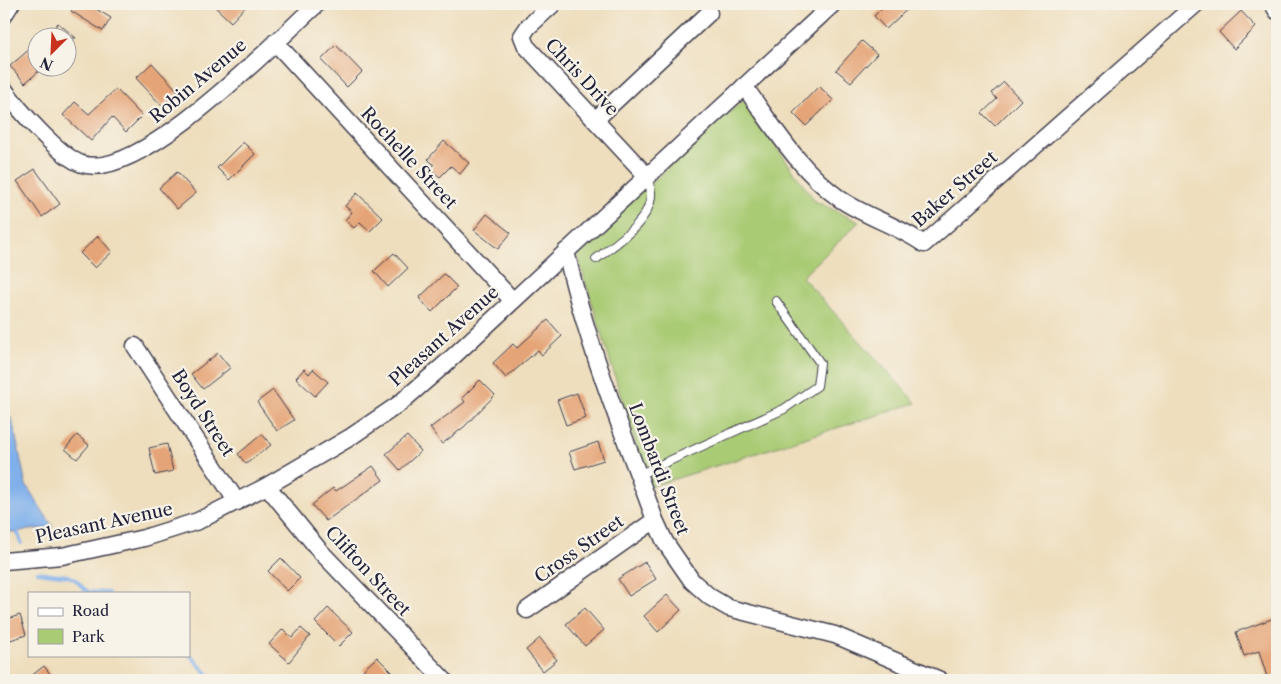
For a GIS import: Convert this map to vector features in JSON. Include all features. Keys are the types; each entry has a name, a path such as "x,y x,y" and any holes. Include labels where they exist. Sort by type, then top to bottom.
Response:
{"street":[{"path":"4,15 11,4"},
{"name":"Robin Avenue","path":"4,89 12,101 70,158 82,164 107,166 127,158 166,136 201,109 317,4"},
{"name":"Chris Drive","path":"552,4 528,27 522,36 526,46 646,175"},
{"name":"Pleasant Avenue","path":"4,561 62,556 144,538 198,522 267,486 349,438 399,404 513,301 646,175 833,4"},
{"name":"Baker Street","path":"744,86 794,154 812,175 841,200 905,231 924,244 1196,4"},
{"path":"1274,4 1277,12"},
{"path":"595,120 709,13"},
{"name":"Rochelle Street","path":"275,42 513,301"},
{"name":"Lombardi Street","path":"566,251 574,286 597,360 638,475 665,542 687,576 710,597 729,608 835,635 940,680"},
{"name":"Boyd Street","path":"135,346 237,502"},
{"name":"Clifton Street","path":"267,486 320,551 444,680"},
{"name":"Cross Street","path":"527,610 655,520"}],"lane":[{"path":"596,259 636,227 651,194 646,175"},
{"path":"638,475 784,409 817,386 820,363 776,301"}],"green space":[{"path":"743,100 815,201 859,222 802,277 916,403 649,487 576,251"}],"water":[{"path":"4,412 12,419 26,485 53,527 4,533"}],"building":[{"path":"76,4 99,4 96,9 111,18 103,31 71,11"},
{"path":"212,4 248,4 231,22"},
{"path":"886,4 913,4 886,29 874,16"},
{"path":"1241,11 1256,27 1234,49 1219,32"},
{"path":"58,23 64,28 54,28"},
{"path":"862,41 877,54 851,82 836,70"},
{"path":"336,45 362,72 347,87 321,60"},
{"path":"28,50 28,78 31,78 25,83 10,66"},
{"path":"152,63 178,91 162,106 136,78"},
{"path":"1004,82 1021,100 995,126 982,113 997,99 992,93"},
{"path":"819,86 833,100 806,126 793,113"},
{"path":"116,89 142,116 126,132 112,117 91,141 63,115 75,102 89,114"},
{"path":"444,141 469,163 460,174 451,166 440,177 430,169 434,165 428,159"},
{"path":"243,142 255,154 229,180 217,168"},
{"path":"35,169 60,204 42,217 17,181"},
{"path":"177,172 196,193 177,209 159,188"},
{"path":"357,193 383,218 370,231 360,222 354,228 345,220 352,212 345,206"},
{"path":"487,214 511,233 498,249 474,230"},
{"path":"98,236 112,252 95,268 80,253"},
{"path":"394,253 408,268 388,287 374,271"},
{"path":"444,274 457,287 432,312 419,298"},
{"path":"548,320 562,336 542,355 538,350 506,378 493,363 513,344 517,348"},
{"path":"218,353 230,368 203,389 191,374"},
{"path":"304,369 309,374 313,369 328,382 315,396 296,378"},
{"path":"480,380 495,395 464,427 442,444 430,428 465,402 462,398"},
{"path":"273,390 294,420 277,431 257,402"},
{"path":"577,393 586,418 566,425 557,400"},
{"path":"262,434 271,445 246,464 238,454"},
{"path":"77,435 89,445 77,459 65,449"},
{"path":"407,436 421,451 400,470 386,454"},
{"path":"598,442 604,460 575,469 569,452"},
{"path":"167,444 173,471 155,475 149,448"},
{"path":"373,466 383,480 326,521 312,505 333,488 336,491"},
{"path":"281,558 300,578 287,591 268,571"},
{"path":"645,562 656,579 629,596 618,579"},
{"path":"667,595 681,610 658,632 644,616"},
{"path":"328,608 353,632 339,646 315,622"},
{"path":"585,608 604,630 585,646 566,624"},
{"path":"20,615 26,635 4,642 4,620"},
{"path":"1277,617 1277,680 1268,680 1259,651 1244,656 1236,632"},
{"path":"301,628 310,636 289,662 269,644 283,629 292,638"},
{"path":"540,638 557,660 543,671 526,650"},
{"path":"377,657 400,680 373,680 363,670"},
{"path":"44,666 55,680 26,680"}],"waterway":[{"path":"16,528 21,543"},
{"path":"37,572 68,576 76,580 89,592"},
{"path":"190,655 213,680"}]}
